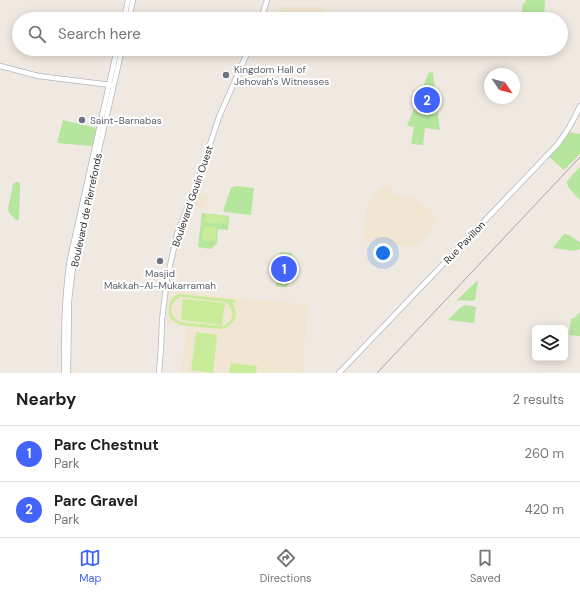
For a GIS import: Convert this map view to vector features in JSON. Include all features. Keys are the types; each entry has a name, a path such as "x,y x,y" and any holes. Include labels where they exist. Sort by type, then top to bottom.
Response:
{"street":[{"path":"125,12 128,0"},
{"path":"130,12 133,0"},
{"path":"263,12 267,0"},
{"name":"Boulevard de Pierrefonds","path":"68,373 69,301 74,259 116,56"},
{"name":"Boulevard de Pierrefonds","path":"64,373 65,305 70,259 111,85 120,56"},
{"name":"Boulevard Gouin Ouest","path":"158,373 166,282 177,234 200,174 219,117 246,56"},
{"path":"0,66 36,76 111,85"},
{"name":"Rue Pavillon","path":"339,373 557,145 567,132 580,106"}],"shaded area":[{"path":"279,7 324,8 325,11 325,12 277,12"},
{"path":"387,184 396,196 414,197 438,219 431,227 430,233 416,247 363,241 368,206 377,191"},
{"path":"196,191 209,196 204,206 208,209 199,207 192,203"},
{"path":"169,290 308,305 302,373 181,373 187,327 166,323"}],"green space":[{"path":"526,0 545,0 544,12 522,12 523,3 525,3"},
{"path":"429,72 433,73 440,130 425,128 423,145 411,144 414,127 407,126"},
{"path":"63,120 96,128 92,146 57,143"},
{"path":"567,132 580,134 580,154 564,170 547,155"},
{"path":"580,167 580,200 568,187 567,181"},
{"path":"15,182 19,182 20,185 19,219 17,221 9,213 8,208"},
{"path":"236,186 254,188 251,215 223,211 231,188"},
{"path":"202,213 229,216 228,230 218,229 217,243 211,249 198,247"},
{"path":"205,214 227,216 226,224 204,222"},
{"path":"204,226 217,227 215,241 202,240"},
{"path":"565,234 580,242 580,249 574,251 553,248"},
{"path":"280,252 292,253 287,287 276,286"},
{"path":"477,281 475,300 457,301 457,300"},
{"path":"178,295 236,300 235,303 232,303 235,311 234,319 229,326 221,329 178,324 171,318 169,308 171,301","holes":["181,297 226,302 231,309 232,316 229,322 222,326 180,322 174,318 171,310 172,304"]},
{"path":"183,299 225,303 222,325 181,320"},
{"path":"465,305 476,307 474,323 448,320 460,308"},
{"path":"580,312 580,336 569,335 571,319 576,317"},
{"path":"196,332 217,335 213,373 191,370"},
{"path":"231,363 257,366 256,373 229,373"}],"tram line":[{"path":"377,373 580,157"}],"place":[{"name":"Kingdom Hall of Jehovah's Witnesses","path":"226,75"},
{"name":"Parc Gravel","path":"427,100"},
{"name":"Saint-Barnabas","path":"82,120"},
{"name":"Masjid Makkah-Al-Mukarramah","path":"160,261"},
{"name":"Parc Chestnut","path":"284,269"}]}
